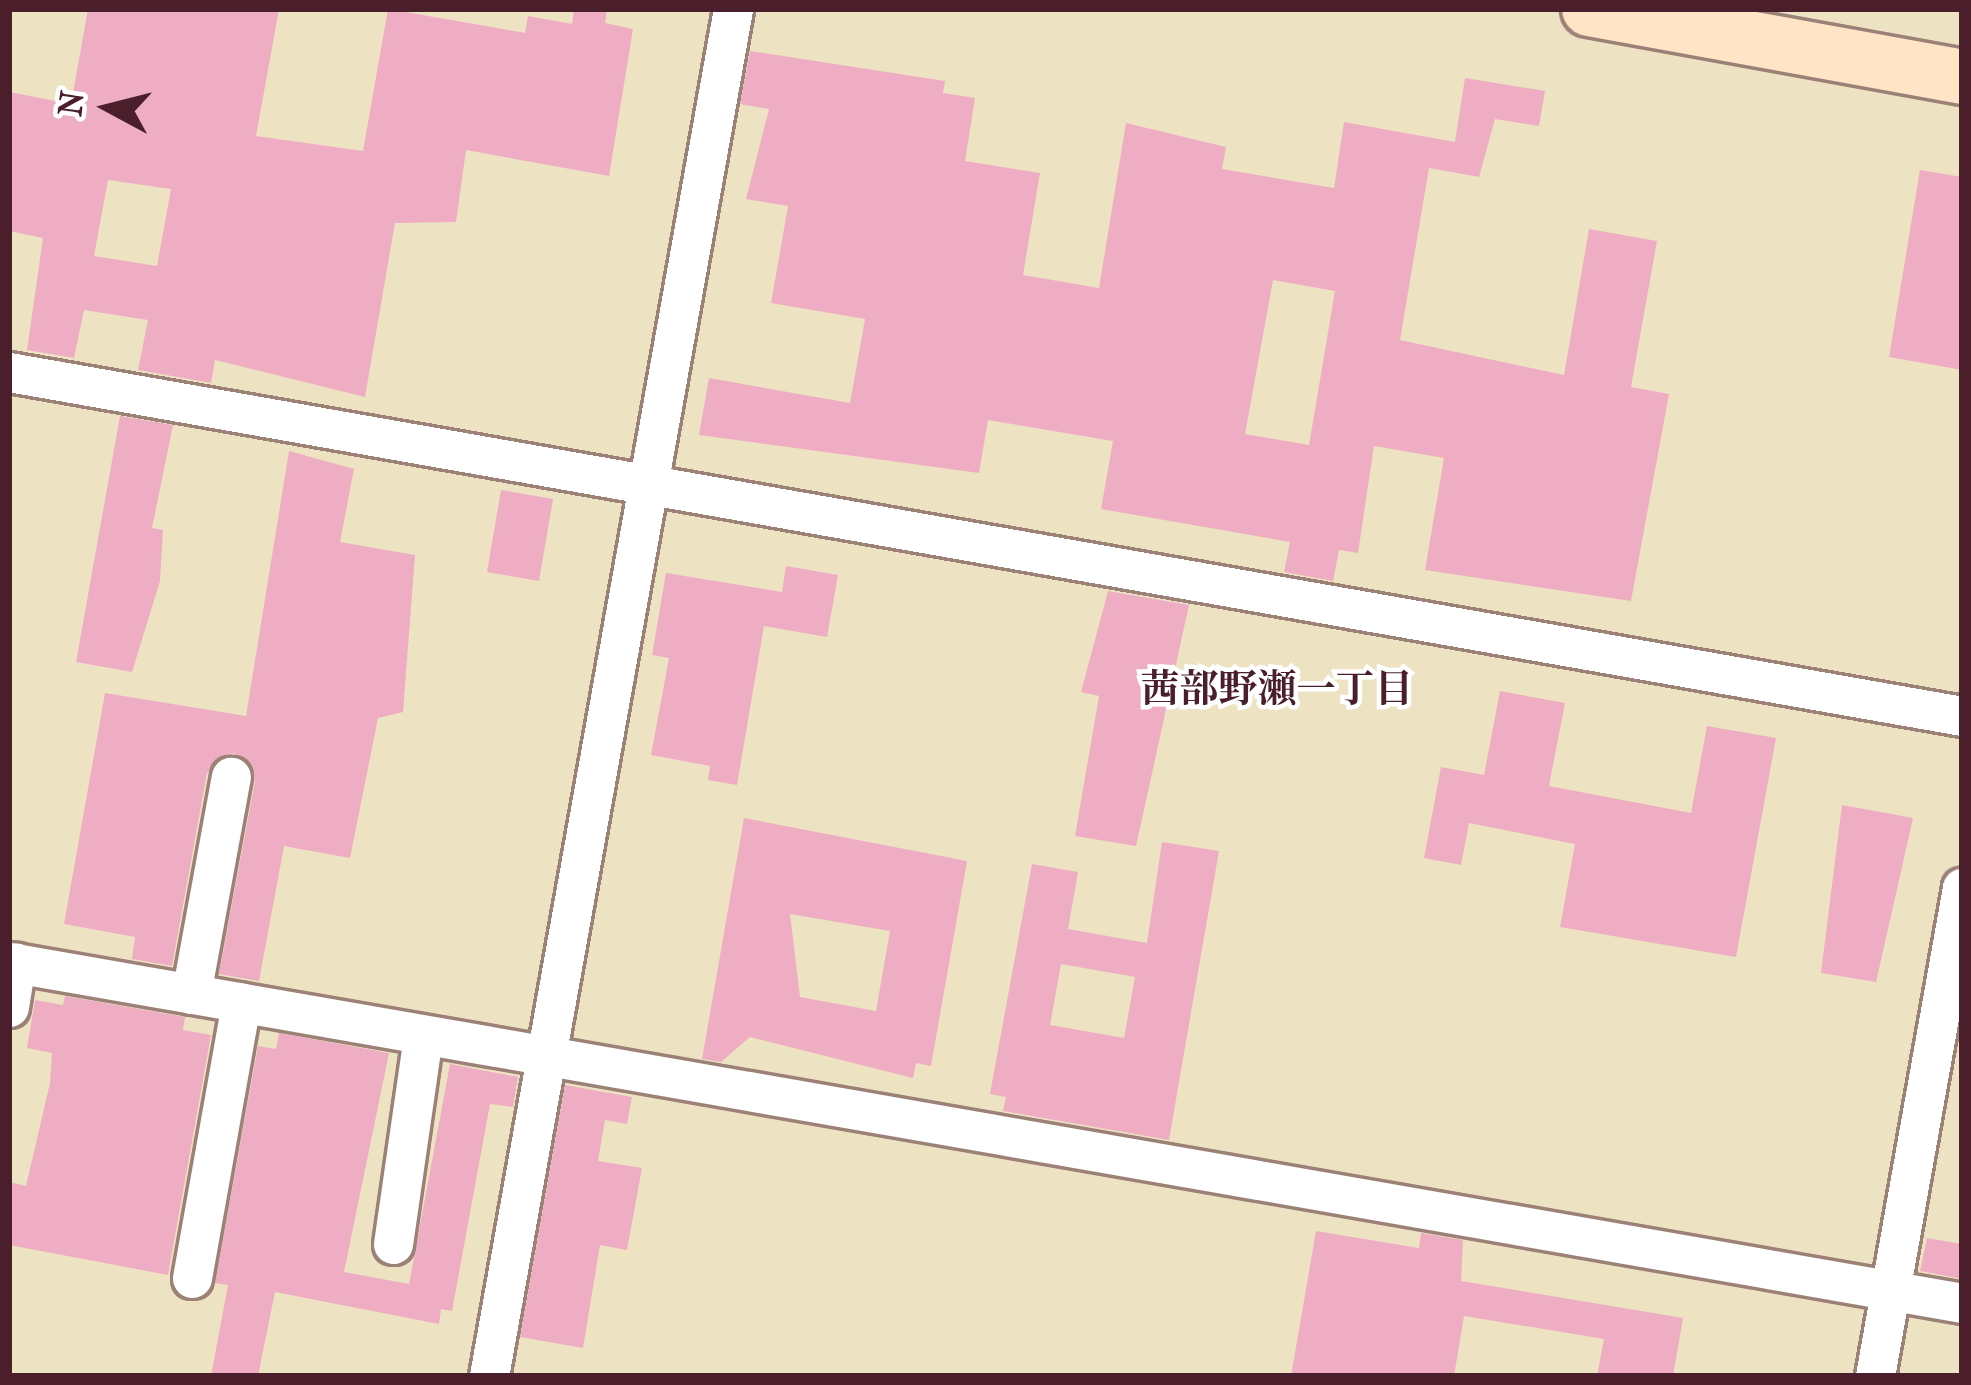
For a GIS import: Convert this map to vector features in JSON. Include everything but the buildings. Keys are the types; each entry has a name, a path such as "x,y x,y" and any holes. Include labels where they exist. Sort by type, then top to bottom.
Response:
{"main road":[{"path":"1589,9 1962,77"}],"street":[{"path":"489,1376 733,9"},
{"path":"9,372 1962,716"},
{"path":"191,994 231,777"},
{"path":"1875,1376 1962,888"},
{"path":"9,1006 13,962 1962,1304"},
{"path":"192,1278 241,1003"},
{"path":"393,1244 423,1035"}],"district":[{"name":"茜部野瀬一丁目","path":"1277,689"}]}
